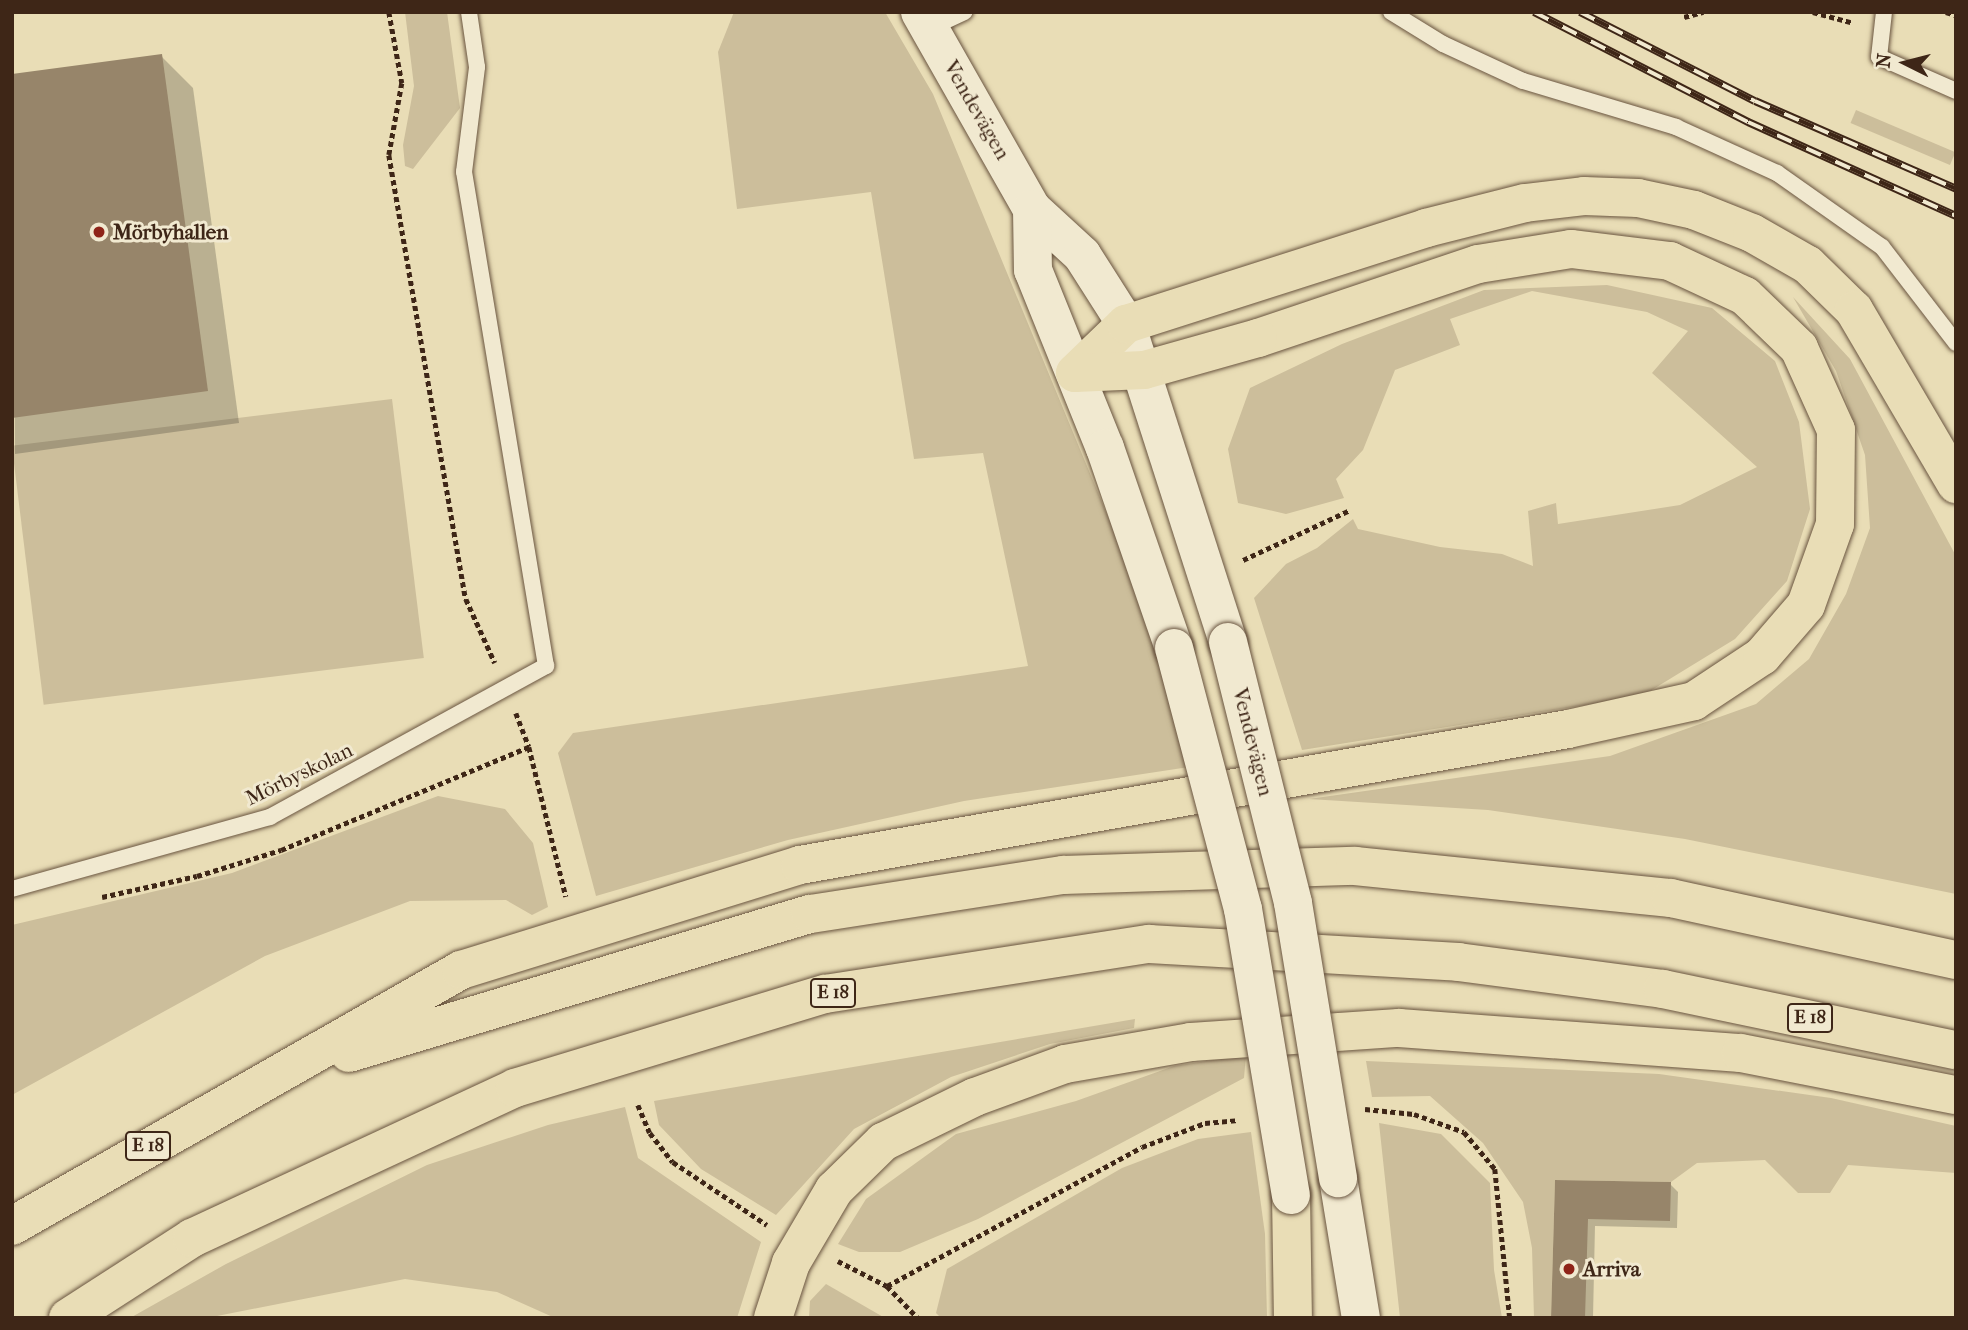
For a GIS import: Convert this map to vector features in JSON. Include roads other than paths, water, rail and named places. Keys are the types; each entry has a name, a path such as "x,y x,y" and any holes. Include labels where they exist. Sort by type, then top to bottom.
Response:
{"highway":[{"path":"1075,373 1126,324 1426,228 1525,203 1584,196 1638,198 1694,210 1752,233 1808,265 1854,310 1956,484"},
{"path":"286,1071 461,970 800,865 1568,729 1694,701 1762,656 1806,606 1835,524 1836,430 1799,348 1745,296 1670,261 1572,249 1478,264 1258,338 1144,370 1075,373"},
{"name":"E 18","path":"12,1226 286,1071 810,914 1063,875 1355,866 1671,898 1956,960"},
{"name":"E 18","path":"68,1318 192,1238 515,1088 825,994 1149,944 1458,962 1663,989 1956,1050"},
{"path":"773,1318 791,1263 834,1190 883,1142 975,1097 1065,1064 1191,1042 1399,1028 1741,1054 1956,1095"},
{"path":"1291,1195 1293,1318"}],"street":[{"name":"Vendevägen","path":"925,20 1032,209 1082,255 1126,324 1144,370 1228,642 1293,903 1361,1318"},
{"name":"Vendevägen","path":"1032,209 1033,270 1075,373 1174,648 1243,909 1291,1195 1306,1318"}],"lane":[{"name":"Mörbyskolan","path":"12,889 270,817 546,666 464,172 477,67 469,12"},
{"path":"925,20 964,12"},
{"path":"1391,12 1443,44 1523,81 1676,127 1777,173 1882,247 1956,343"},
{"path":"1884,12 1879,57 1956,90"}],"railway":[{"path":"1534,12 1748,122 1956,216"},
{"path":"1580,12 1755,101 1956,189"}],"place":[{"name":"Mörbyhallen","path":"99,232"},
{"name":"Arriva","path":"1569,1269"}]}
